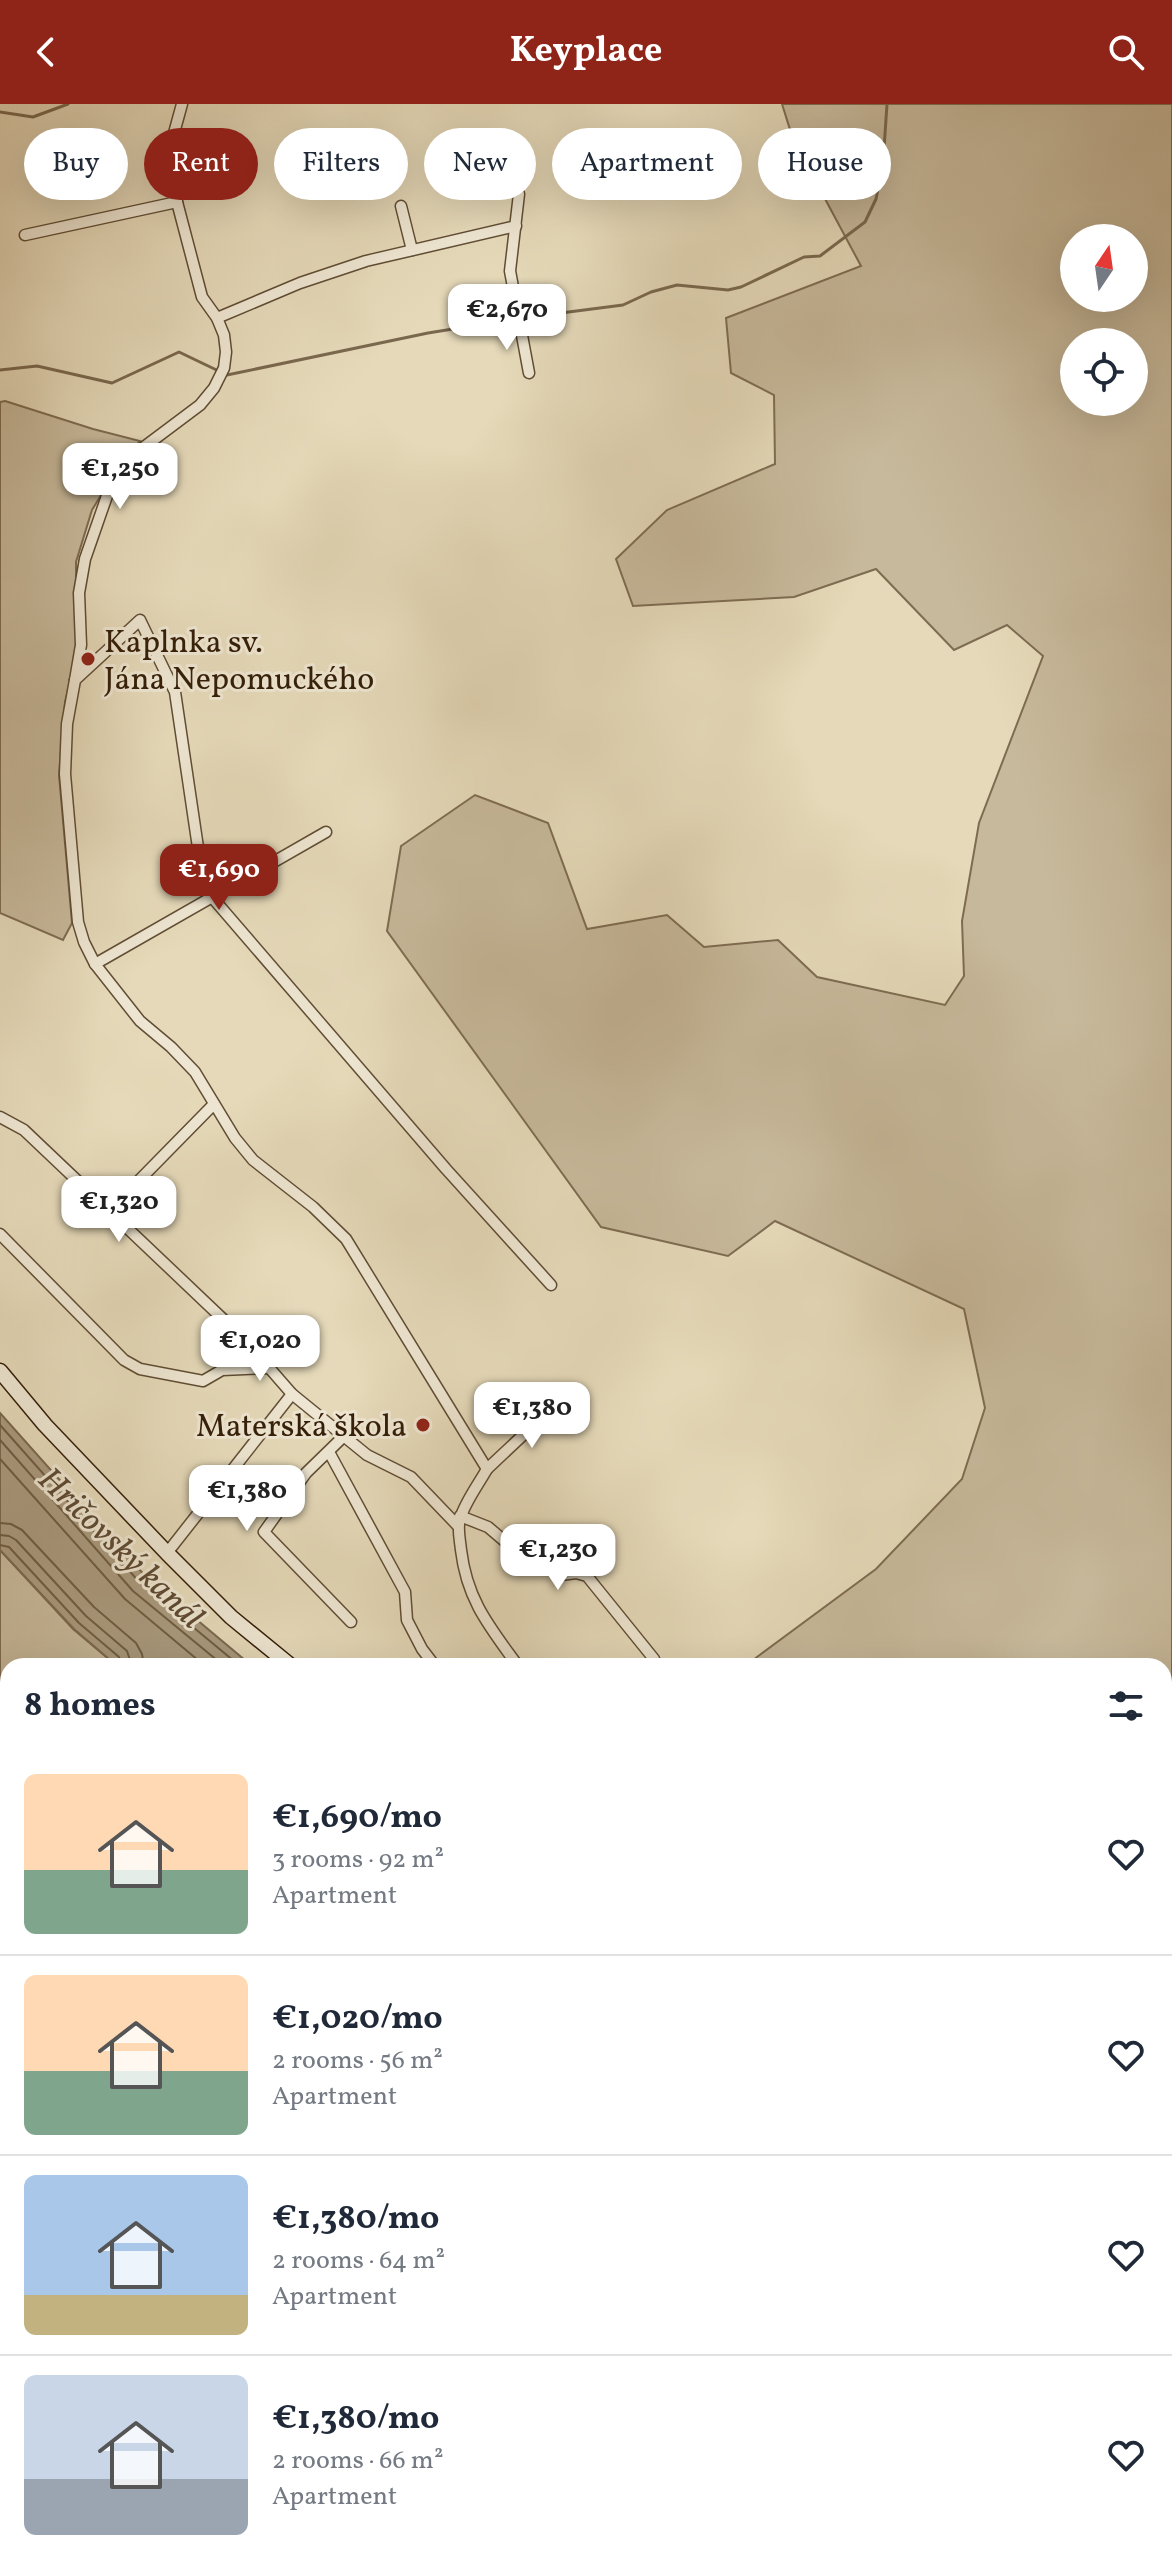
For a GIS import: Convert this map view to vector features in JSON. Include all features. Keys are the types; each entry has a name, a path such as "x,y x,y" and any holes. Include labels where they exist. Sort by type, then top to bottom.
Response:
{"main road":[{"path":"0,1371 45,1425 167,1553 231,1617 281,1658"}],"street":[{"path":"182,104 171,144 177,202 202,297 217,318 224,335 226,352 222,372 200,405 132,456 108,493 83,570 79,593 81,645 67,724 65,774 78,922 95,964 140,1021 195,1072 235,1138 253,1160 313,1207 346,1239 487,1469"},
{"path":"518,200 510,271 529,373"},
{"path":"25,235 177,202"},
{"path":"401,206 412,250"},
{"path":"217,318 300,283 366,261 516,226"},
{"path":"75,680 140,620 175,692 200,861 211,896 446,1169 551,1285"},
{"path":"95,964 326,832"},
{"path":"109,1211 214,1104"},
{"path":"0,1117 24,1130 244,1339 292,1394 343,1437 367,1455 411,1477 459,1521 488,1527 521,1555 561,1575 576,1573 587,1576 653,1658"},
{"path":"0,1234 124,1360 140,1369 203,1381 222,1370 269,1368"},
{"path":"167,1553 292,1394"},
{"path":"512,1658 470,1592 459,1521 487,1469 554,1406"},
{"path":"343,1437 306,1473 264,1532 351,1622"},
{"path":"329,1452 405,1592 407,1620 429,1658"}],"shaded area":[{"path":"782,104 1172,104 1172,1658 756,1658 876,1569 962,1479 985,1408 964,1309 775,1221 728,1256 601,1227 387,931 401,846 475,795 548,823 587,929 667,915 704,947 778,940 817,977 945,1005 964,976 962,921 979,823 1043,656 1007,625 954,650 876,569 794,597 633,606 616,559 667,510 775,464 774,395 731,373 726,318 861,266 826,200 891,200 891,128 790,128"},
{"path":"0,402 140,441 118,467 92,510 76,562 76,647 65,702 59,775 72,923 63,940 0,913"},
{"path":"0,1550 73,1629 107,1658 0,1658"}],"water":[{"name":"Hričovský kanál","path":"0,1413 147,1578 242,1658 108,1658 74,1629 0,1550"}],"waterway":[{"path":"0,112 33,117 68,104"},
{"path":"522,318 623,305 651,292 677,285 728,290 741,287 804,257 820,256 865,222 876,199 883,164 887,104"},
{"path":"0,370 37,366 112,383 179,352 227,375 428,333 514,319"}],"place":[{"name":"Kaplnka sv. Jána Nepomuckého","path":"88,659"},
{"name":"Materská škola","path":"423,1425"}]}
